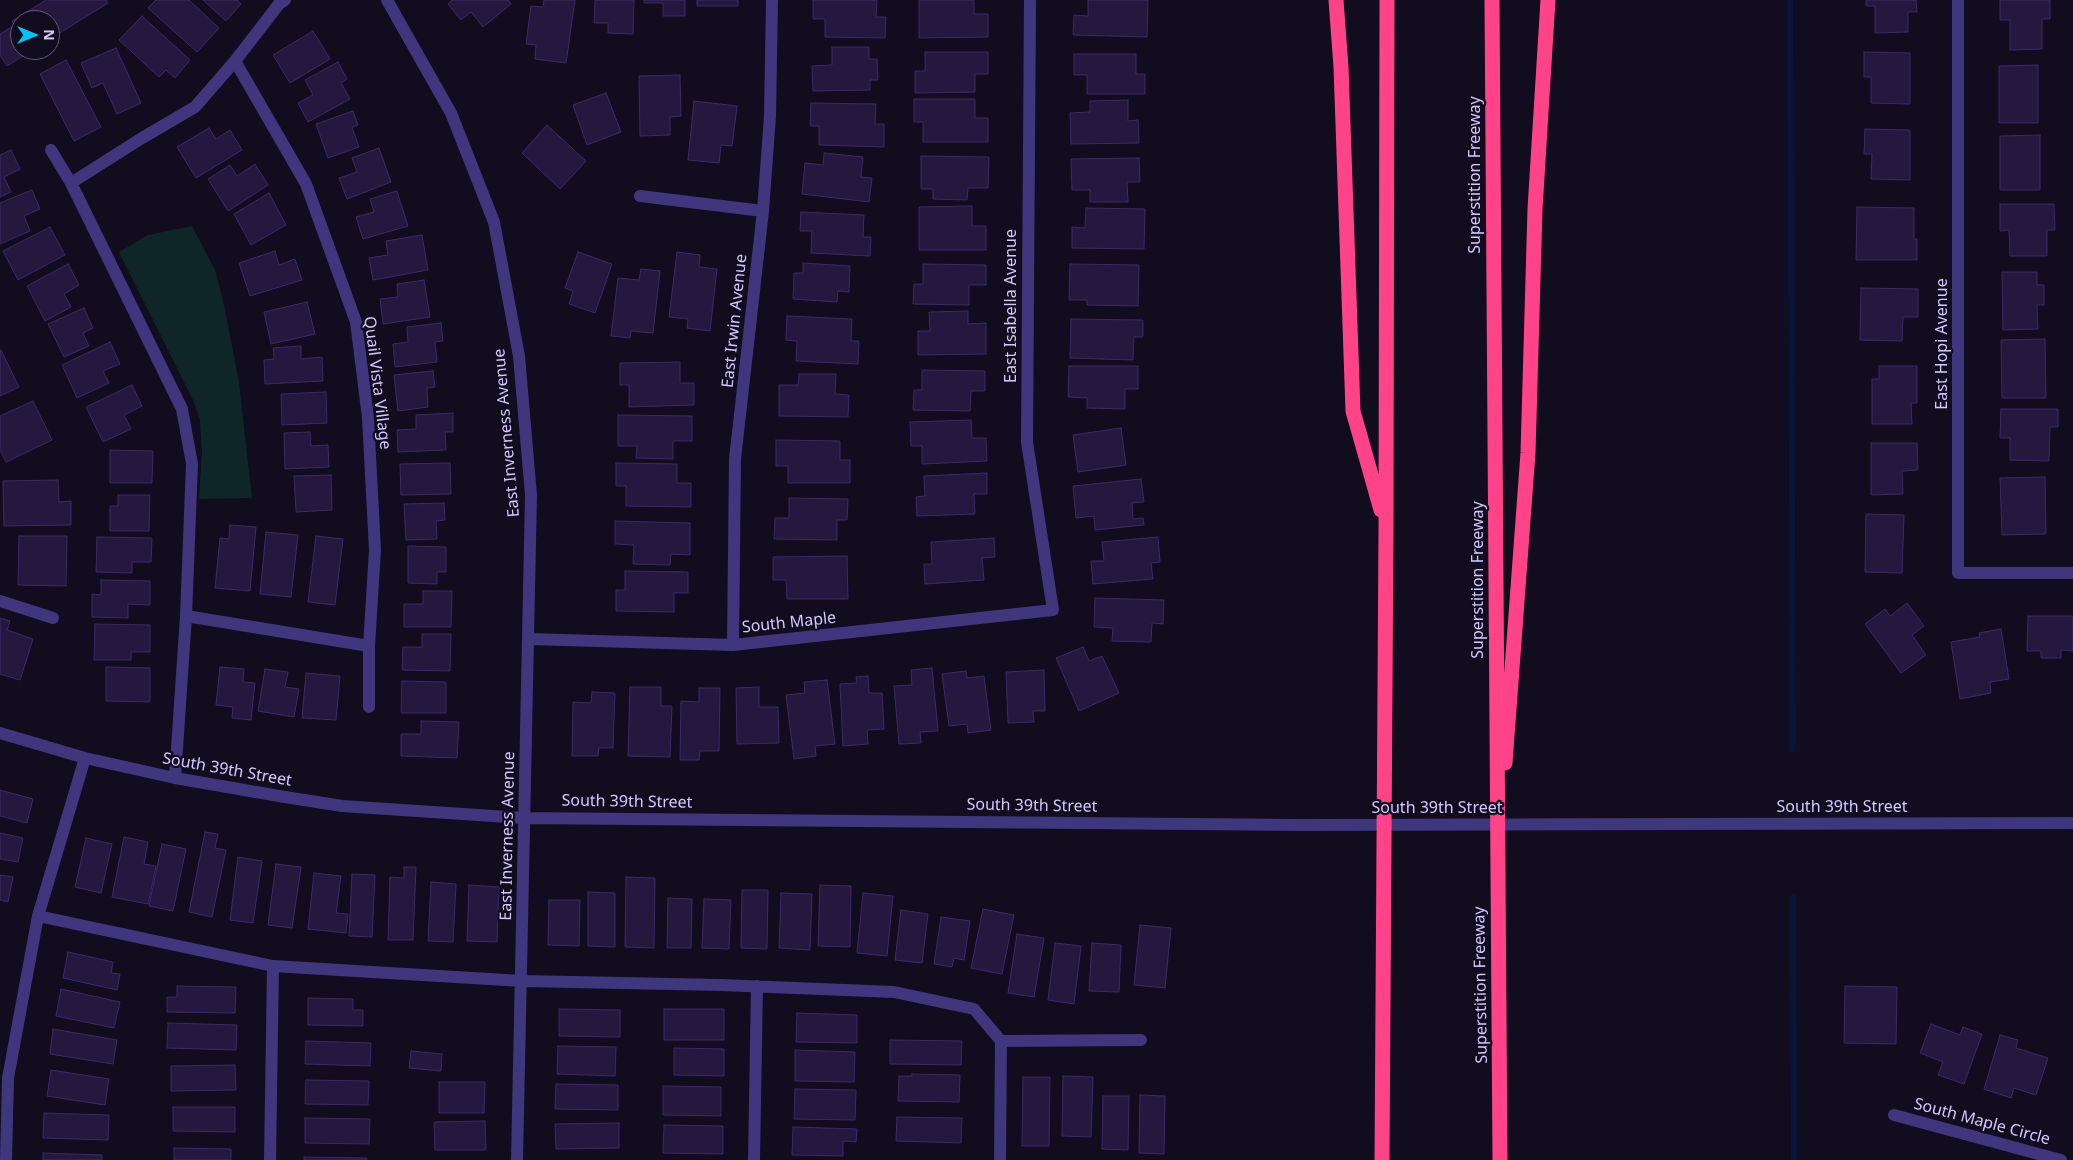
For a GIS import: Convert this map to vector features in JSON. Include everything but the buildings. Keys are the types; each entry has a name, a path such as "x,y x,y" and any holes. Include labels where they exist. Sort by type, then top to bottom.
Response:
{"highway":[{"path":"1336,0 1341,67 1353,411 1386,529"},
{"path":"1382,1160 1387,0"},
{"name":"Superstition Freeway","path":"1492,0 1500,1160"},
{"path":"1497,874 1528,453 1535,210 1548,0"}],"street":[{"path":"71,183 194,107 285,0"},
{"name":"East Inverness Avenue","path":"387,0 451,113 494,222 518,356 531,495 517,1160"},
{"name":"East Irwin Avenue","path":"733,645 735,459 763,211 770,116 772,0"},
{"name":"East Isabella Avenue","path":"1030,0 1027,442 1052,610"},
{"name":"East Hopi Avenue","path":"1958,0 1958,573 2073,573"},
{"name":"Quail Vista Village","path":"235,61 306,184 356,322 368,418 375,550 369,646 369,707"},
{"path":"51,150 71,183 182,409 192,464 186,616 175,778"},
{"path":"640,196 763,211"},
{"path":"0,600 53,618"},
{"name":"South Maple","path":"529,639 733,645 1052,610"},
{"path":"186,616 369,646"},
{"name":"South 39th Street","path":"0,733 85,758 175,778 342,806 523,818 1302,825 2073,823"},
{"path":"6,1160 8,1078 38,916 85,758"},
{"path":"38,916 273,966 522,981 757,986 894,992 974,1009 1001,1041 1000,1160"},
{"path":"270,1160 273,966"},
{"path":"754,1160 757,986"},
{"path":"1001,1041 1141,1040"},
{"name":"South Maple Circle","path":"1894,1115 2061,1160"}],"green space":[{"path":"192,226 215,270 224,304 239,383 252,498 199,499 202,452 200,420 193,400 119,252 148,235"}],"waterway":[{"path":"1790,0 1793,749"},
{"path":"1793,897 1794,1160"}]}
